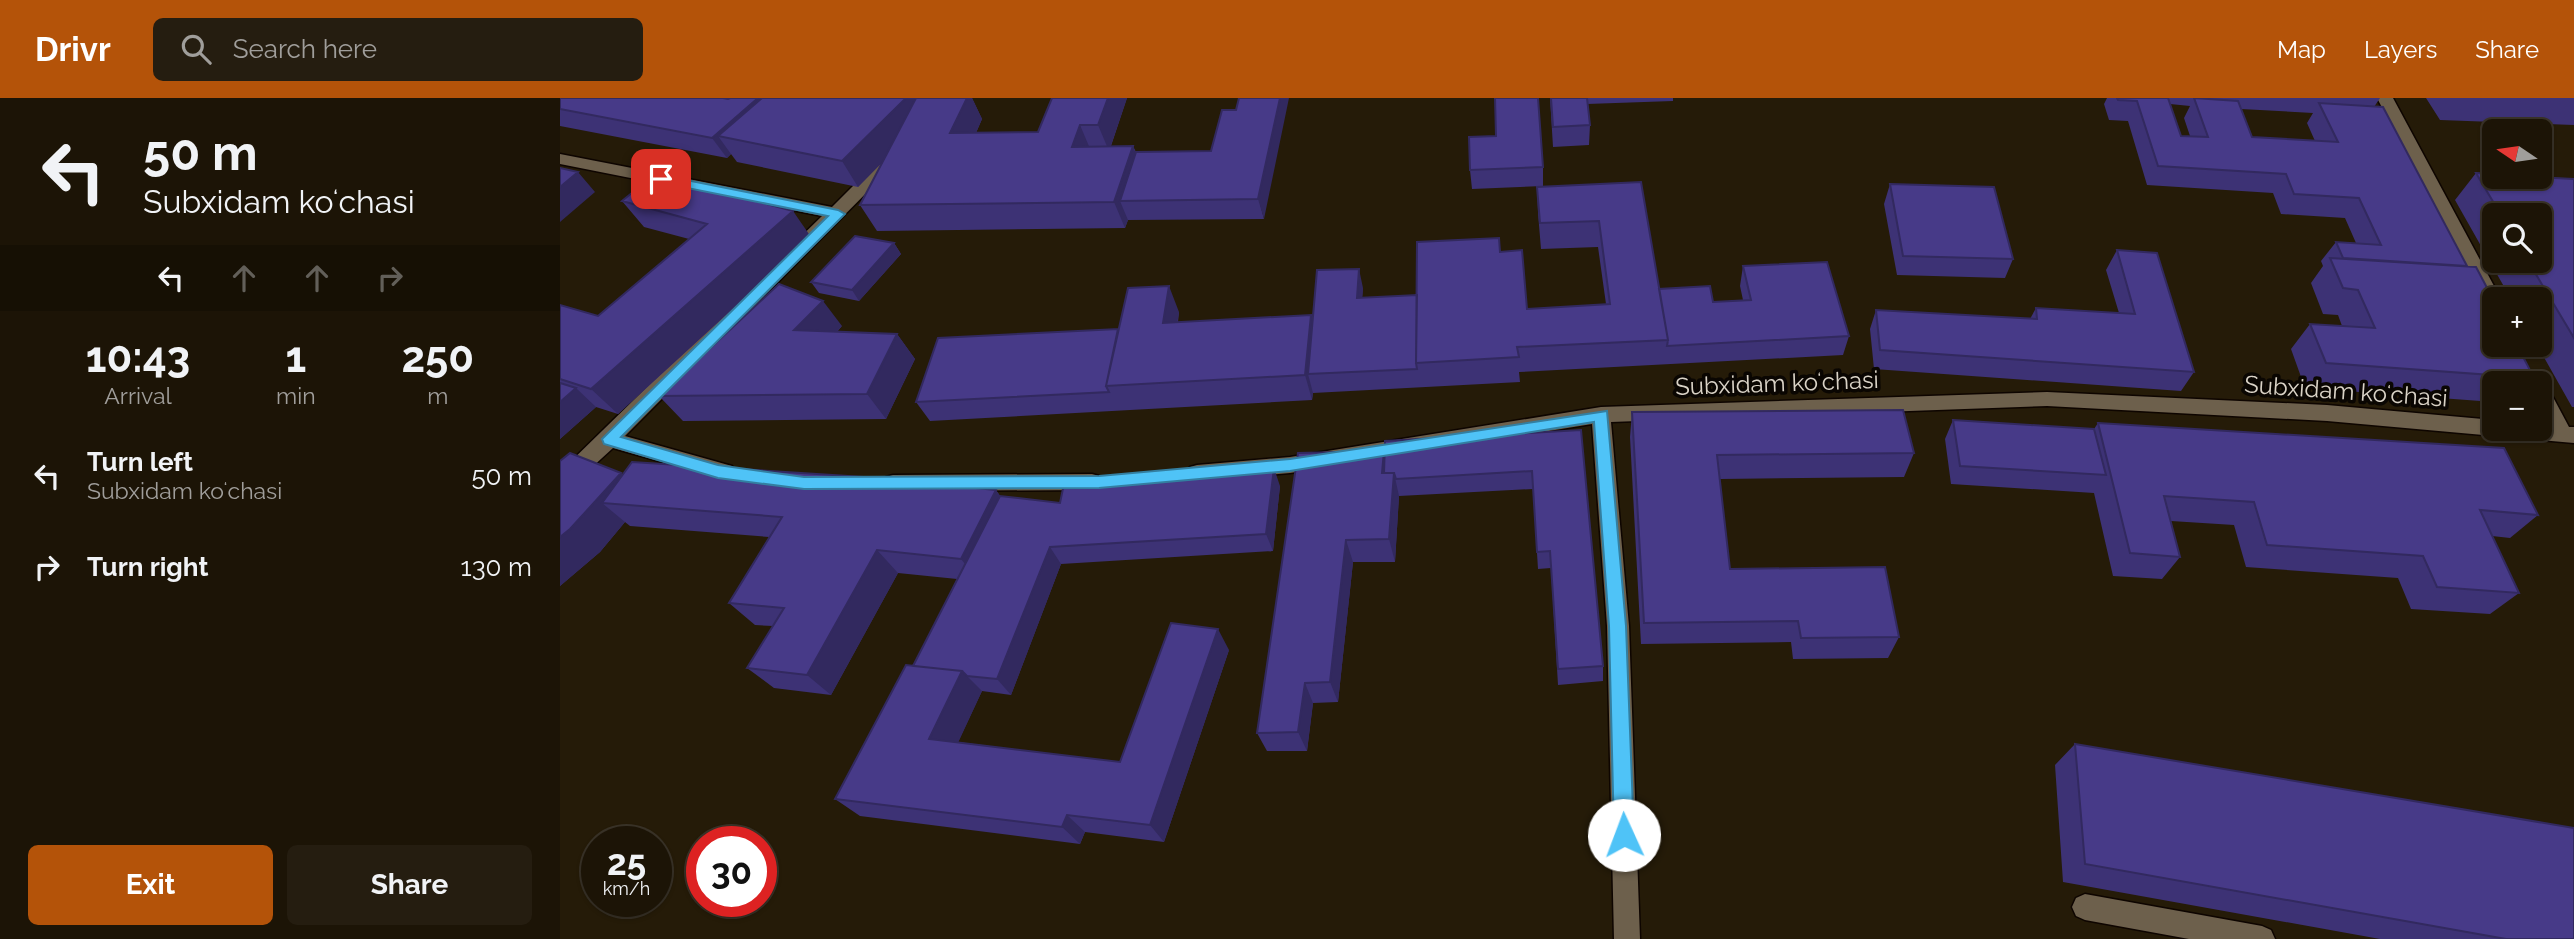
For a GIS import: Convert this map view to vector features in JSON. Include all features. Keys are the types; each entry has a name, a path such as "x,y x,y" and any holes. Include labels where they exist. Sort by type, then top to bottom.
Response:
{"street":[{"path":"2385,98 2485,287"},
{"path":"560,484 610,439 838,214 912,137"},
{"path":"560,159 838,214"},
{"name":"Subxidam koʻchasi","path":"1181,475 1290,465 1601,415 2047,399 2327,413 2482,427"},
{"path":"2552,408 2569,435"},
{"path":"1601,415 1618,626 1627,939"},
{"path":"610,439 718,471 743,475"},
{"path":"872,483 1113,481"},
{"path":"2085,907 2262,939"}],"building":[{"path":"560,98 758,98 712,138 560,109"},
{"path":"762,98 906,98 842,161 718,136"},
{"path":"916,98 967,98 950,133 1038,132 1052,98 1108,98 1098,125 1080,125 1072,147 1133,146 1114,202 860,205"},
{"path":"1239,98 1280,98 1258,199 1120,201 1136,152 1211,151 1222,110 1236,110"},
{"path":"1495,98 1538,98 1543,167 1470,170 1469,137 1496,136"},
{"path":"1551,98 1587,98 1590,125 1553,127"},
{"path":"2117,98 2168,98 2181,136 2208,137 2194,98 2238,101 2252,137 2338,142 2319,103 2383,107 2467,266 2343,258 2336,242 2381,245 2359,198 2294,194 2286,174 2158,166 2137,101"},
{"path":"560,168 578,172 560,187"},
{"path":"655,174 793,211 591,389 560,379 560,305 598,316 707,224 622,201"},
{"path":"2552,178 2574,179 2574,338 2552,301 2552,287 2544,287 2535,273 2552,273 2552,203 2494,203 2486,189 2552,189"},
{"path":"1641,182 1668,340 1517,347 1519,357 1416,363 1417,242 1499,238 1500,252 1522,250 1527,309 1610,304 1599,221 1540,223 1537,187"},
{"path":"1890,184 1994,187 2013,259 1903,256"},
{"path":"855,236 894,243 852,290 811,282"},
{"path":"2117,250 2157,253 2194,372 1880,350 1876,310 2037,319 2036,308 2135,314"},
{"path":"2330,258 2476,267 2487,287 2482,287 2482,357 2523,357 2530,371 2482,371 2482,374 2326,363 2310,324 2375,328 2358,290 2343,288"},
{"path":"1827,262 1849,336 1667,346 1659,289 1710,286 1713,302 1751,300 1743,266"},
{"path":"1359,269 1357,298 1417,295 1417,369 1308,374 1317,270"},
{"path":"779,284 823,301 794,330 897,334 867,394 659,396"},
{"path":"1169,286 1163,323 1311,315 1305,375 1106,386 1128,288"},
{"path":"1118,329 1106,386 1109,392 916,402 938,338"},
{"path":"560,383 576,388 560,402"},
{"path":"1903,410 1914,453 1717,455 1730,569 1885,567 1899,637 1801,638 1798,621 1644,623 1632,412"},
{"path":"1953,420 2094,429 2106,475 1960,466"},
{"path":"2098,423 2504,448 2538,515 2480,510 2519,593 2437,587 2423,556 2267,545 2254,502 2164,496 2180,557 2130,553"},
{"path":"1581,430 1603,666 1558,669 1550,551 1537,552 1532,471 1396,479 1394,473 1384,473 1385,441"},
{"path":"1384,451 1382,473 1394,473 1389,539 1346,540 1330,682 1305,683 1298,732 1257,733 1298,453"},
{"path":"570,453 621,473 560,537 560,461"},
{"path":"632,462 864,477 996,490 961,559 877,550 807,675 747,668 784,608 729,603 782,517 602,503"},
{"path":"1274,468 1266,534 1050,547 997,679 967,676 962,671 913,666 1000,496 1060,503 1065,479"},
{"path":"1171,623 1218,629 1150,825 1067,815 1062,827 835,799 906,665 962,671 929,739 1120,762"},
{"path":"2075,744 2574,828 2574,939 2506,939 2085,864"}],"route":[{"path":"661,179 838,214 610,439 718,471 804,483 1099,482 1290,465 1601,415 1618,626 1624,835"}]}
